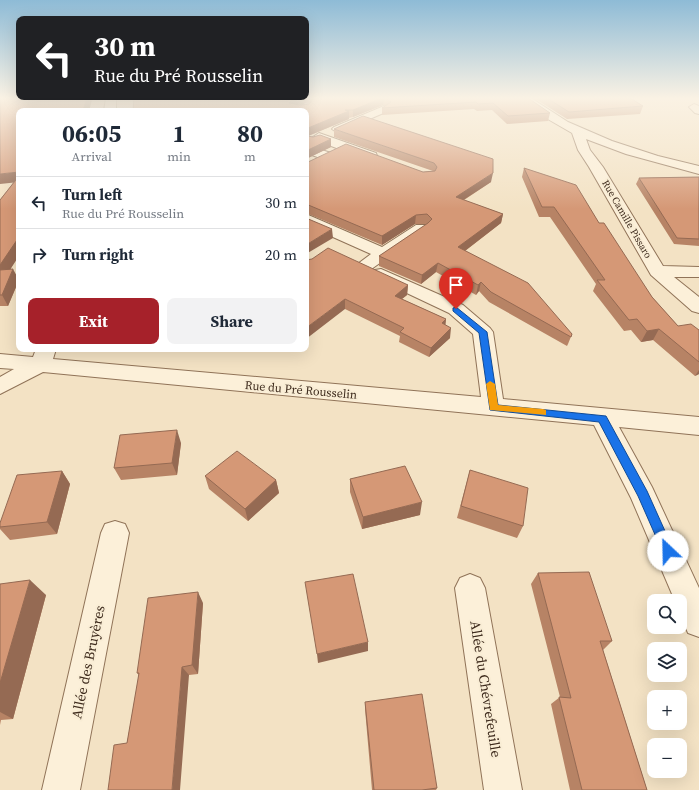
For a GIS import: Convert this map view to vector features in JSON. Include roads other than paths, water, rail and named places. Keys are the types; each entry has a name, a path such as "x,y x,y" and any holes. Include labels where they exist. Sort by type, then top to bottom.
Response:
{"street":[{"path":"309,142 324,135"},
{"name":"Rue Camille Pissaro","path":"579,135 584,150 596,167 657,271 699,307"},
{"path":"589,135 647,158 699,170"},
{"path":"319,137 380,159"},
{"path":"313,163 346,146"},
{"path":"309,150 326,156"},
{"path":"625,162 647,158"},
{"name":"Rue Camille Pissaro","path":"596,167 611,165"},
{"path":"309,221 341,242 383,253"},
{"path":"421,228 383,253 357,263 456,309 483,332 493,408"},
{"name":"Rue Camille Pissaro","path":"657,271 699,272"},
{"path":"0,386 43,357"},
{"name":"Rue du Pré Rousselin","path":"0,361 43,357 493,408 699,426"},
{"path":"602,418 643,495 699,622"},
{"name":"Allée des Bruyères","path":"61,790 115,534"},
{"name":"Allée du Chévrefeuille","path":"470,588 503,790"}]}
